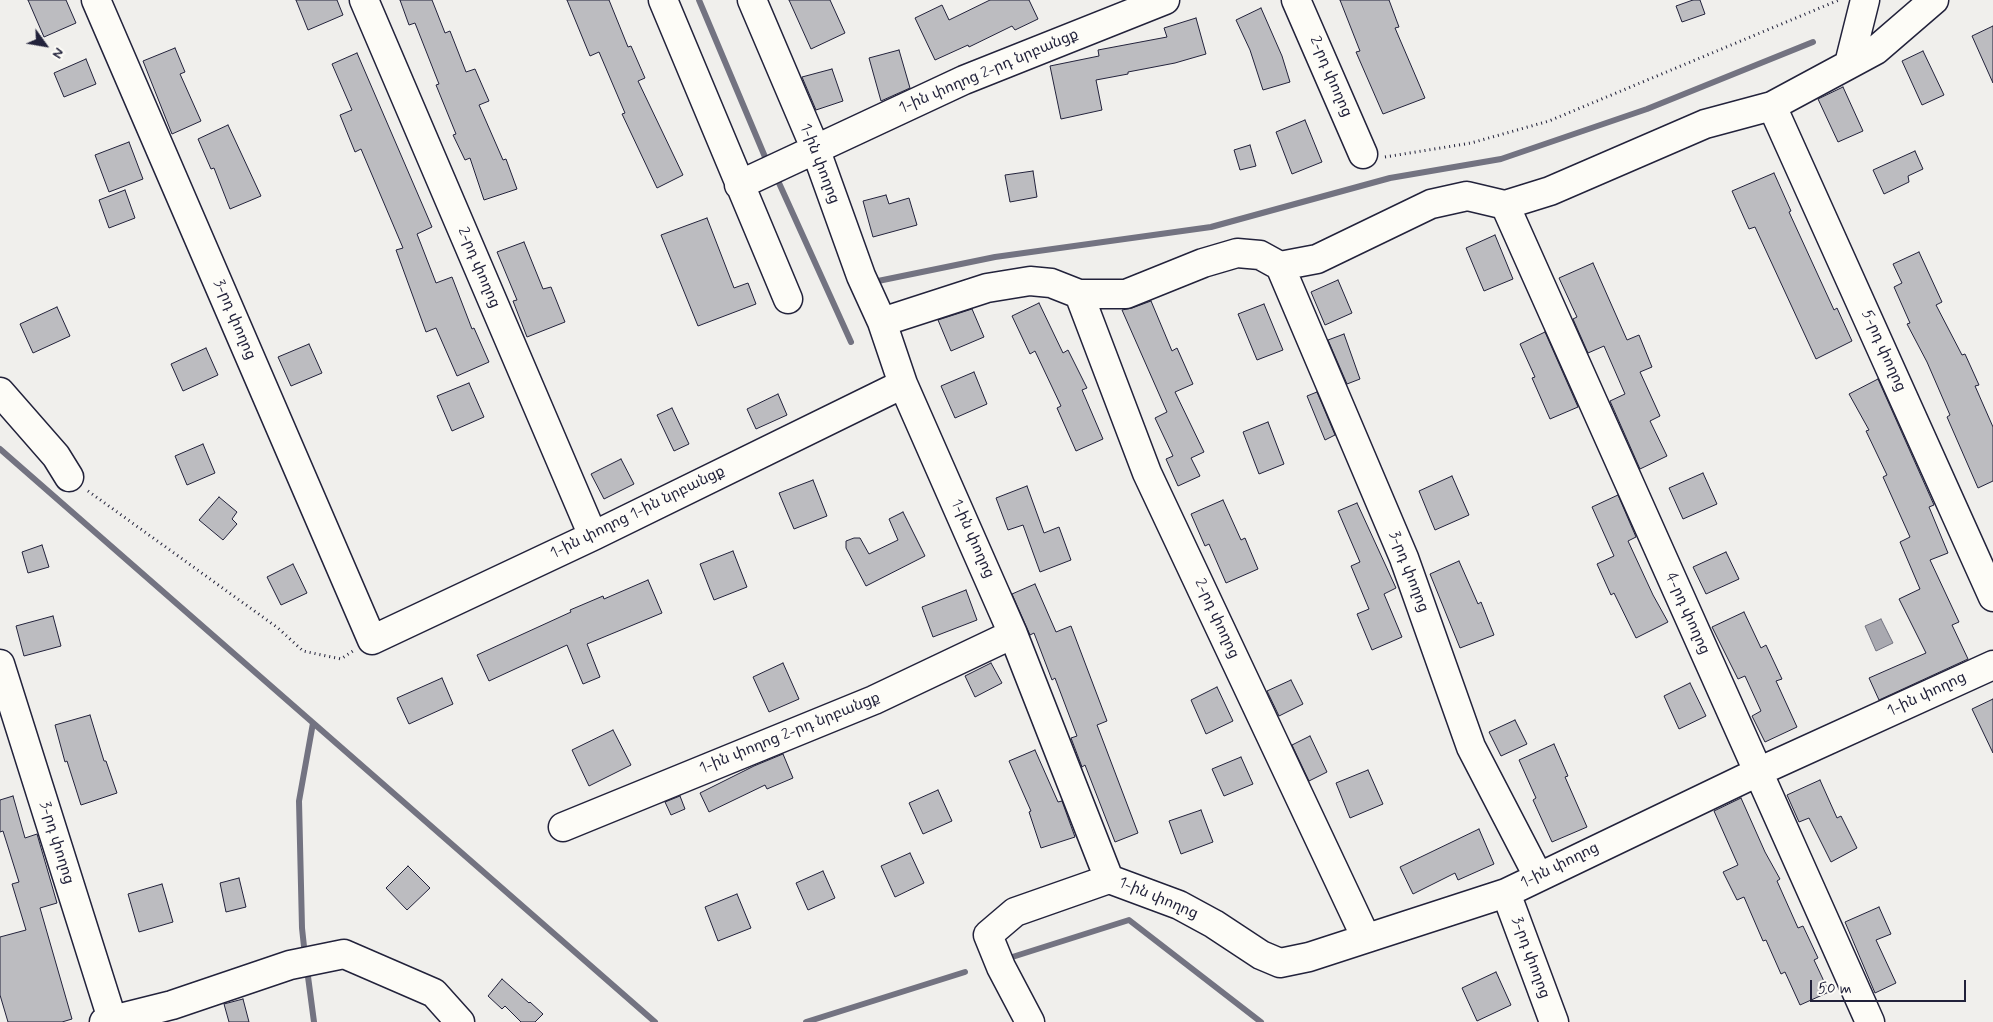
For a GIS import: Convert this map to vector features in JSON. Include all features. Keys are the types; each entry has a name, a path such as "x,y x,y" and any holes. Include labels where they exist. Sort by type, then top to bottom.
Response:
{"street":[{"name":"3-րդ փողոց","path":"96,0 372,640"},
{"name":"2-րդ փողոց","path":"364,0 593,536"},
{"path":"663,0 788,298"},
{"name":"1-ին փողոց","path":"752,0 815,148 860,276 882,322 903,384 1013,634 1109,879 1179,905 1214,924 1261,955 1280,963 1310,957 1506,893 1758,772 1993,665"},
{"name":"1-ին փողոց 2-րդ նրբանցք","path":"739,185 964,80 1165,0"},
{"name":"2-րդ փողոց","path":"1296,0 1363,154"},
{"path":"1849,64 1864,0"},
{"path":"882,322 987,288 1030,281 1051,283 1079,294 1126,294 1202,263 1237,253 1260,255 1280,266 1317,259 1431,204 1467,196 1505,205 1550,191 1704,124 1772,106 1876,50 1934,0"},
{"name":"5-րդ փողոց","path":"1772,106 1993,597"},
{"name":"4-րդ փողոց","path":"1505,205 1870,1022"},
{"name":"3-րդ փողոց","path":"1280,266 1404,558 1471,747 1538,876"},
{"name":"2-րդ փողոց","path":"1079,294 1147,473 1366,938"},
{"name":"1-ին փողոց 1-ին նրբանցք","path":"372,640 593,536 903,384"},
{"path":"0,392 56,456 69,477"},
{"name":"1-ին փողոց 2-րդ նրբանցք","path":"562,827 874,700 1013,634"},
{"name":"3-րդ փողոց","path":"0,664 110,1021"},
{"path":"1030,1022 1001,967 988,935 1015,912 1109,879"},
{"name":"3-րդ փողոց","path":"1506,893 1554,1022"},
{"path":"110,1021 172,1005 290,965 344,954 434,993 460,1022"}],"path":[{"path":"1363,154 1375,159 1471,143 1549,121 1632,88 1839,0"},
{"path":"69,477 278,628 304,651 340,659 372,640"}],"shaded area":[{"path":"1881,619 1893,643 1876,651 1865,626"}],"building":[{"path":"28,0 66,0 76,23 44,37"},
{"path":"296,0 337,0 343,15 308,30"},
{"path":"400,0 432,0 445,33 450,31 466,72 475,69 489,101 479,105 503,160 506,159 517,189 484,200 470,158 465,160 453,135 456,134 436,85 439,84 415,23 409,25"},
{"path":"567,0 609,0 628,47 631,46 645,78 638,81 683,175 657,188 622,114 625,113 599,52 590,56"},
{"path":"789,0 830,0 845,33 811,49"},
{"path":"990,0 1029,0 1038,19 1015,30 1012,26 969,47 968,45 935,60 915,18 942,5 949,20"},
{"path":"1340,0 1389,0 1399,27 1395,28 1425,98 1383,114 1356,52 1360,51"},
{"path":"1693,0 1700,0 1705,14 1682,22 1676,6"},
{"path":"1261,8 1282,56 1290,82 1263,90 1250,50 1236,20"},
{"path":"1196,18 1206,54 1175,63 1096,80 1102,110 1061,119 1050,66 1099,56 1098,50 1167,37 1164,28"},
{"path":"1993,26 1993,83 1972,36"},
{"path":"175,48 185,72 180,74 201,121 172,134 143,61"},
{"path":"899,50 910,88 881,101 869,58"},
{"path":"1923,51 1944,95 1922,105 1902,61"},
{"path":"357,53 432,227 417,234 436,283 452,277 472,329 474,328 489,362 457,376 436,328 426,332 396,250 403,248 361,149 355,152 340,115 352,110 332,64"},
{"path":"86,59 96,84 64,97 54,73"},
{"path":"832,69 843,101 816,110 802,77"},
{"path":"1843,87 1863,131 1838,142 1818,99"},
{"path":"1305,120 1322,162 1292,174 1276,132"},
{"path":"228,125 261,196 230,209 214,168 211,169 198,139"},
{"path":"129,142 143,179 109,192 95,155"},
{"path":"1250,145 1256,166 1240,170 1234,150"},
{"path":"1915,151 1923,169 1908,176 1909,182 1884,194 1873,170"},
{"path":"1033,171 1037,197 1010,202 1005,175"},
{"path":"1774,173 1791,211 1789,212 1834,310 1837,308 1852,341 1816,359 1755,227 1749,229 1732,191"},
{"path":"125,190 135,218 109,228 99,200"},
{"path":"886,195 889,204 909,198 917,225 873,237 863,201"},
{"path":"707,218 734,288 748,283 756,304 698,326 661,235"},
{"path":"1495,235 1513,279 1484,291 1466,248"},
{"path":"524,242 543,289 551,287 565,322 527,337 513,301 517,300 497,252"},
{"path":"1919,252 1942,302 1936,305 1962,355 1965,354 1979,385 1975,386 1993,427 1993,481 1978,488 1947,417 1950,415 1927,362 1907,324 1910,323 1894,287 1902,283 1893,264"},
{"path":"1593,263 1627,340 1639,335 1652,367 1640,372 1660,416 1650,421 1667,456 1640,469 1610,401 1625,394 1604,346 1588,353 1573,319 1577,317 1559,278"},
{"path":"1338,280 1352,313 1325,325 1311,292"},
{"path":"1151,301 1172,351 1177,348 1193,384 1175,392 1204,452 1191,458 1200,476 1178,486 1166,459 1173,456 1155,418 1167,412 1122,310"},
{"path":"1039,303 1063,353 1068,350 1087,388 1082,390 1103,439 1076,451 1057,408 1061,406 1035,351 1030,354 1012,316"},
{"path":"1264,304 1283,350 1257,360 1238,314"},
{"path":"57,307 70,336 33,353 20,324"},
{"path":"972,309 984,337 951,351 938,320"},
{"path":"1545,332 1578,407 1550,419 1532,378 1535,377 1520,344"},
{"path":"1344,334 1360,379 1347,384 1328,340"},
{"path":"309,344 322,373 291,386 278,357"},
{"path":"206,348 218,375 183,391 171,364"},
{"path":"974,372 987,404 955,418 941,386"},
{"path":"1878,379 1934,505 1929,507 1948,553 1930,560 1959,622 1952,625 1968,659 1879,700 1869,678 1926,653 1899,599 1920,589 1900,542 1910,537 1883,477 1887,475 1866,431 1869,430 1849,394"},
{"path":"469,383 484,417 452,431 437,396"},
{"path":"1317,392 1335,435 1325,440 1307,396"},
{"path":"778,394 787,415 756,429 747,409"},
{"path":"672,408 689,444 674,451 657,415"},
{"path":"1268,422 1284,464 1259,474 1243,432"},
{"path":"203,444 215,473 187,485 175,456"},
{"path":"621,459 634,484 604,499 591,474"},
{"path":"1703,473 1717,504 1683,519 1669,488"},
{"path":"1452,476 1469,515 1435,530 1419,491"},
{"path":"813,480 827,516 794,529 779,493"},
{"path":"1027,486 1044,533 1059,527 1071,560 1040,572 1023,525 1008,530 996,498"},
{"path":"1618,495 1636,537 1628,541 1668,622 1636,638 1614,593 1611,595 1597,564 1614,556 1592,507"},
{"path":"219,497 237,512 232,519 237,524 223,540 199,520"},
{"path":"1223,500 1241,540 1245,538 1258,569 1226,583 1209,544 1205,546 1191,514"},
{"path":"1357,503 1396,588 1384,594 1402,637 1372,650 1357,614 1369,609 1351,566 1360,562 1338,511"},
{"path":"903,512 925,556 866,586 846,548 846,541 860,538 869,554 898,540 889,519"},
{"path":"42,545 49,567 28,573 22,552"},
{"path":"733,551 747,587 714,600 700,564"},
{"path":"1726,552 1739,579 1706,594 1693,567"},
{"path":"1459,561 1478,604 1481,602 1494,635 1460,648 1430,574"},
{"path":"293,564 307,593 281,605 267,577"},
{"path":"648,580 662,613 587,644 600,677 583,684 567,645 489,681 477,655 571,612 570,610 603,596 604,599"},
{"path":"1035,584 1056,632 1071,626 1107,721 1097,725 1138,833 1115,842 1085,765 1082,767 1071,738 1077,736 1055,678 1052,680 1034,633 1030,635 1012,594"},
{"path":"966,590 977,620 933,637 922,607"},
{"path":"1744,612 1761,648 1766,645 1782,679 1776,681 1797,727 1765,742 1752,716 1761,711 1745,676 1738,679 1712,627"},
{"path":"53,616 61,646 24,656 16,626"},
{"path":"783,663 799,699 769,712 753,677"},
{"path":"991,663 1002,683 975,697 965,676"},
{"path":"442,678 453,704 409,724 397,698"},
{"path":"1291,680 1303,704 1279,716 1267,691"},
{"path":"1690,683 1706,716 1679,729 1664,696"},
{"path":"1217,687 1233,721 1206,734 1191,700"},
{"path":"1993,699 1993,753 1972,709"},
{"path":"90,715 104,761 106,761 117,793 81,805 67,761 65,762 55,725"},
{"path":"1515,720 1527,744 1501,756 1489,732"},
{"path":"613,730 631,765 589,786 572,750"},
{"path":"1310,736 1327,772 1309,781 1292,745"},
{"path":"1554,744 1568,776 1565,777 1587,827 1552,842 1533,800 1536,798 1519,760"},
{"path":"1035,750 1058,802 1062,801 1075,837 1041,848 1029,812 1031,811 1009,761"},
{"path":"783,754 793,778 767,789 765,785 709,812 700,793"},
{"path":"1241,757 1253,784 1224,796 1212,769"},
{"path":"1368,770 1383,804 1350,818 1336,783"},
{"path":"1820,780 1837,818 1841,816 1857,848 1831,862 1809,818 1799,822 1787,795"},
{"path":"938,790 952,821 923,834 909,803"},
{"path":"13,796 25,838 37,834 57,903 40,908 72,1019 62,1022 8,1022 0,995 0,937 26,930 12,884 19,882 3,831 0,832 0,800"},
{"path":"680,796 685,809 671,815 665,802"},
{"path":"1741,798 1765,852 1780,879 1777,881 1798,928 1803,926 1818,958 1814,960 1829,992 1800,1005 1785,972 1781,974 1766,940 1763,941 1744,897 1737,900 1723,872 1738,865 1714,811"},
{"path":"1201,810 1213,842 1181,854 1169,821"},
{"path":"1479,829 1494,864 1458,880 1455,873 1413,894 1400,867"},
{"path":"910,853 924,883 895,897 881,866"},
{"path":"408,866 430,888 407,910 386,888"},
{"path":"823,871 835,898 808,910 796,883"},
{"path":"239,878 246,907 226,912 220,883"},
{"path":"162,884 173,922 139,932 128,894"},
{"path":"737,894 751,928 718,941 705,907"},
{"path":"1879,907 1891,934 1876,940 1896,983 1875,993 1845,922"},
{"path":"1496,972 1511,1005 1477,1021 1462,988"},
{"path":"502,979 543,1014 535,1022 521,1022 505,1006 502,1009 488,996"},
{"path":"243,999 249,1022 229,1022 224,1004"}],"waterway":[{"path":"699,0 768,164"},
{"path":"878,281 995,257 1211,227 1390,178 1501,159 1647,109 1813,42"},
{"path":"779,183 851,342"},
{"path":"0,449 655,1022"},
{"path":"305,956 302,928 299,801 313,723"},
{"path":"1006,959 1129,920 1261,1022"},
{"path":"307,969 314,1022"},
{"path":"806,1022 965,972"}]}
